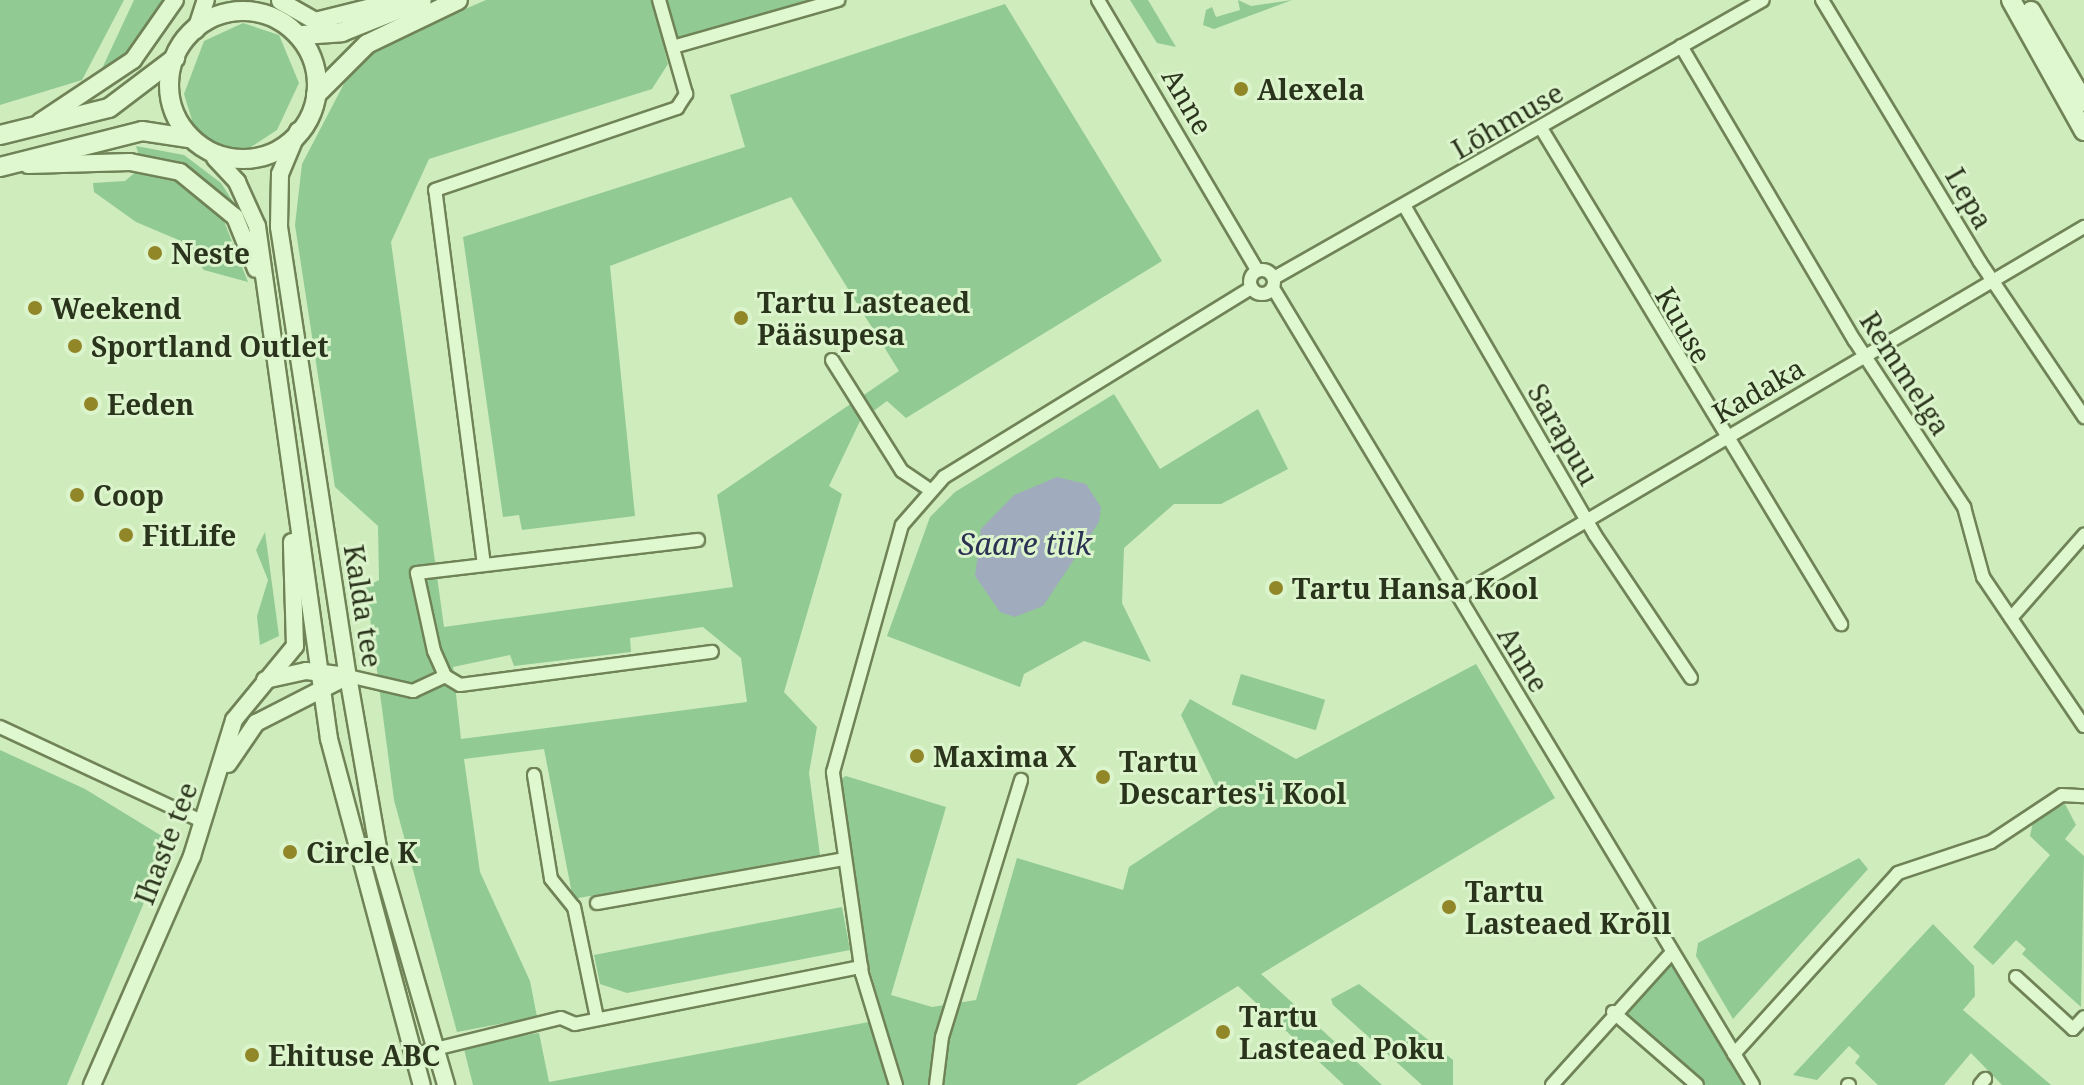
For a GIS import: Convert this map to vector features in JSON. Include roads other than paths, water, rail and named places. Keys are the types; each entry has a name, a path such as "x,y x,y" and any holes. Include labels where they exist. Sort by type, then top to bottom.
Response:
{"main road":[{"path":"0,135 109,108 175,58 196,30 238,9 297,29 342,32 422,0"},
{"path":"4,166 142,131 188,138 215,158 261,159 298,131 316,95 367,44 458,0"},
{"path":"2011,0 2084,131"},
{"path":"2025,0 2084,102"},
{"path":"297,29 316,95"},
{"path":"175,58 170,92 188,138"}],"street":[{"path":"21,132 133,60 175,0"},
{"path":"196,30 206,0"},
{"path":"280,0 315,21 399,0"},
{"path":"280,0 297,29"},
{"path":"484,565 435,190 677,108 686,94 659,0"},
{"path":"673,47 838,0"},
{"name":"Anne","path":"1098,0 1257,270"},
{"name":"Lõhmuse","path":"1273,283 1763,0"},
{"name":"Lepa","path":"1822,0 1993,281 2084,417"},
{"name":"Remmelga","path":"1681,46 1865,356 1964,507 1971,554 2084,726"},
{"name":"Kuuse","path":"1541,128 1723,438 1841,624"},
{"name":"Kalda tee","path":"298,131 280,174 279,227 348,676 379,854 432,1049 446,1085"},
{"name":"Kalda tee","path":"215,158 237,182 257,226 323,692 360,869 422,1085"},
{"path":"4,166 130,162 201,182 235,217 269,308"},
{"name":"Sarapuu","path":"1405,207 1587,521 1691,678"},
{"name":"Kadaka","path":"1459,596 2084,227"},
{"path":"896,1085 861,967 833,791 840,733 902,525 929,489 1224,298 1251,288 1264,294 1273,283 1257,270 1251,288"},
{"name":"Anne","path":"1273,283 1753,1085"},
{"path":"832,360 902,471 929,489"},
{"path":"217,778 234,720 300,630 291,547 298,517"},
{"path":"2011,618 2084,535"},
{"path":"698,540 417,573 423,617 445,676 460,685 712,652"},
{"path":"265,680 319,671 413,691 445,676"},
{"name":"Ihaste tee","path":"92,1085 204,822 217,778 256,723 323,692 348,676"},
{"path":"0,727 204,822"},
{"path":"534,775 551,879 574,907 597,1018"},
{"path":"936,1085 942,1037 1021,780"},
{"path":"1734,1054 1898,873 1991,842 2062,795 2084,796"},
{"path":"597,903 843,859"},
{"path":"1552,1085 1613,1012 1672,952"},
{"path":"411,1055 561,1018 575,1024 861,967"},
{"path":"2016,977 2073,1029 2084,1017"},
{"path":"1613,1012 1697,1085"}],"water":[{"name":"Saare tiik","path":"1057,477 1086,484 1101,507 1099,522 1043,606 1015,617 1000,612 975,576 981,529 1014,495"}],"place":[{"name":"Alexela","path":"1241,89"},
{"name":"Neste","path":"155,253"},
{"name":"Weekend","path":"35,308"},
{"name":"Tartu Lasteaed Pääsupesa","path":"741,318"},
{"name":"Sportland Outlet","path":"75,346"},
{"name":"Eeden","path":"91,404"},
{"name":"Coop","path":"77,495"},
{"name":"FitLife","path":"126,535"},
{"name":"Tartu Hansa Kool","path":"1276,588"},
{"name":"Maxima X","path":"917,756"},
{"name":"Tartu Descartes'i Kool","path":"1103,777"},
{"name":"Circle K","path":"290,852"},
{"name":"Tartu Lasteaed Krõll","path":"1449,907"},
{"name":"Tartu Lasteaed Poku","path":"1223,1032"},
{"name":"Ehituse ABC","path":"252,1055"}]}
